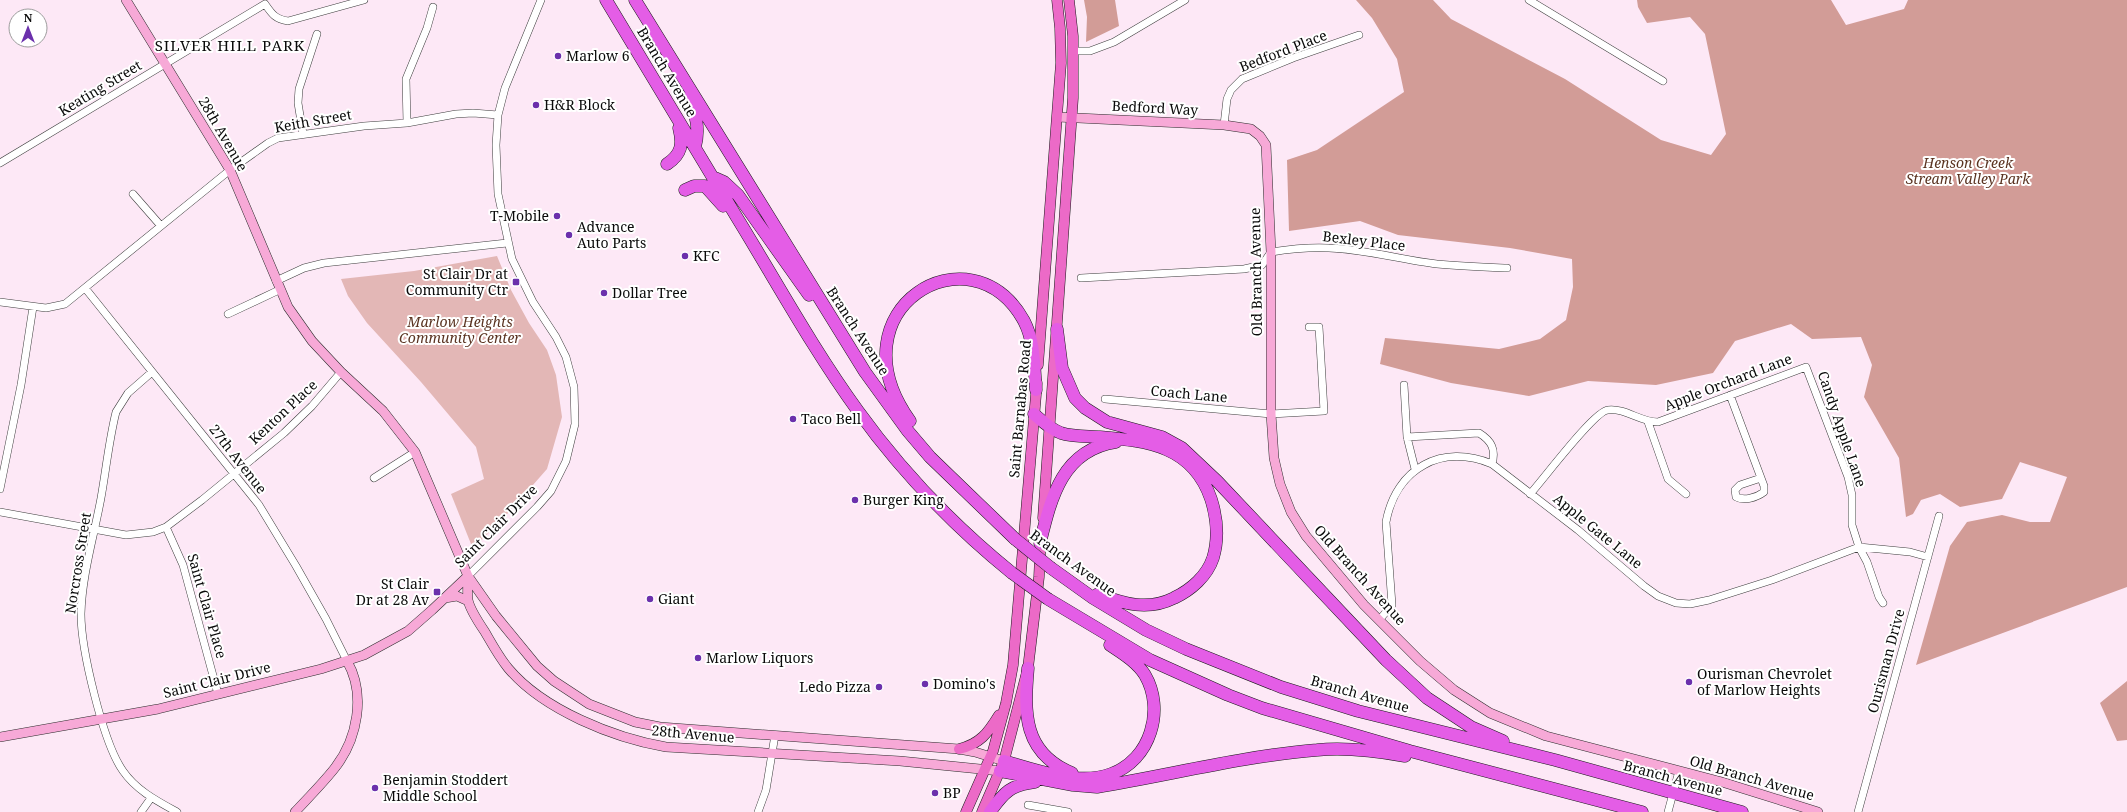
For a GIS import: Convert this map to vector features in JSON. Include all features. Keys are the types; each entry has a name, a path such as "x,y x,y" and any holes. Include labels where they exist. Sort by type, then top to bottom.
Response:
{"highway":[{"name":"Branch Avenue","path":"606,0 836,380 908,473 976,544 1012,573 1068,612 1150,660 1228,695 1262,708 1497,774 1642,812"},
{"name":"Branch Avenue","path":"635,0 837,330 907,430 930,458 1015,540 1051,568 1146,630 1186,649 1281,687 1358,711 1555,760 1742,812"},
{"path":"667,52 695,114 698,128 694,146"},
{"path":"667,164 678,155 682,148 682,139 678,121"},
{"path":"713,177 724,182 738,195 799,284 837,330"},
{"path":"685,190 694,186 705,186 715,195 766,265"},
{"path":"954,481 946,465 904,413 896,399 889,377 886,354 888,335 897,312 905,302 913,294 939,282 967,280 993,289 1008,300 1024,322 1032,342 1036,390"},
{"path":"1057,329 1062,368 1075,398 1085,408 1107,422 1162,437 1182,448 1195,458 1386,660 1427,698 1460,720 1491,737 1555,760"},
{"path":"1034,414 1050,428 1062,433 1138,440 1152,443 1169,450 1185,461 1198,474 1210,496 1217,528 1216,547 1210,564 1198,581 1185,593 1166,603 1148,606 1131,605 1115,601 1070,581"},
{"path":"1040,543 1054,490 1072,464 1088,452 1106,444 1138,440"},
{"path":"1002,766 1088,778 1111,774 1125,767 1138,755 1149,739 1154,722 1154,705 1151,690 1144,674 1134,663 1068,612"},
{"path":"1028,668 1026,714 1032,737 1048,758 1070,772 1088,778"},
{"path":"1002,766 1044,780 1097,787 1266,757 1318,750 1349,750 1389,753 1497,774"},
{"path":"990,812 1007,790 1021,784 1044,780"}],"main road":[{"name":"Saint Barnabas Road","path":"966,812 991,756 1006,703 1013,665 1057,117 1061,44 1057,0"},
{"path":"982,812 1002,766 1028,668 1039,577 1040,543 1050,428 1072,117 1073,51 1069,0"},
{"path":"958,749 968,747 988,733 1006,703"}],"street":[{"name":"28th Avenue","path":"126,0 230,170 279,290 303,330 341,372 383,411 415,452 468,576 530,658 554,681 589,704 635,722 660,727 958,749 991,756 1002,766"},
{"name":"Keating Street","path":"0,163 264,4 272,15 278,20 288,21 364,0"},
{"name":"Saint Clair Drive","path":"0,736 158,709 347,661 384,646 408,631 445,598 537,507 551,491 566,461 575,424 574,387 566,357 556,337 525,286 507,243 500,207 497,180 498,115 505,88 541,0"},
{"path":"1073,51 1090,51 1114,42 1185,0"},
{"path":"1529,0 1663,81"},
{"path":"407,123 406,79 427,28 433,7"},
{"path":"303,134 298,103 299,90 317,34"},
{"name":"Bedford Place","path":"1224,125 1227,99 1231,90 1242,79 1293,58 1359,35"},
{"name":"Keith Street","path":"0,302 33,307 57,307 65,304 230,170 268,143 278,138 364,126 407,123 456,114 473,113 498,115"},
{"name":"Bedford Way","path":"1057,117 1224,125 1251,129"},
{"name":"Old Branch Avenue","path":"1251,129 1260,136 1266,145 1271,252 1271,414 1274,458 1280,484 1291,512 1306,536 1364,604 1420,661 1454,690 1490,713 1546,736 1679,771 1785,801 1818,812"},
{"path":"133,194 161,226"},
{"path":"276,281 304,268 324,263 507,243"},
{"name":"Bexley Place","path":"1271,252 1329,248 1367,252 1379,256 1438,264 1507,268"},
{"path":"1081,278 1244,269 1262,265 1271,252"},
{"name":"27th Avenue","path":"85,288 259,506 296,566 326,619 347,661"},
{"path":"228,314 279,290"},
{"path":"0,489 21,384 33,307"},
{"name":"Coach Lane","path":"1105,399 1271,414 1324,411 1319,327 1310,327"},
{"name":"Apple Orchard Lane","path":"1648,422 1670,419 1688,409 1806,367"},
{"name":"Candy Apple Lane","path":"1806,367 1848,477 1852,495 1852,525 1859,547 1883,603"},
{"name":"Norcross Street","path":"152,372 128,393 118,408 83,593 82,632 108,740 121,767 151,798 178,812"},
{"name":"Kenton Place","path":"0,512 95,530 133,535 153,532 166,526 234,474 299,419 341,372"},
{"path":"1404,385 1407,437 1415,469"},
{"path":"1730,395 1761,478"},
{"path":"1530,494 1578,437 1603,411 1614,410 1622,411 1648,422 1668,479 1686,494"},
{"path":"1407,437 1479,433 1492,444 1494,453 1492,464"},
{"path":"374,478 415,452"},
{"name":"Apple Gate Lane","path":"1380,619 1392,604 1386,546 1386,522 1388,510 1403,481 1415,469 1428,462 1454,456 1479,458 1492,464 1578,530 1644,586 1658,596 1676,603 1690,604 1709,600 1772,580 1859,547 1910,552 1928,557"},
{"name":"Ourisman Drive","path":"1858,812 1939,516"},
{"name":"Saint Clair Place","path":"166,526 183,565 218,694"},
{"name":"28th Avenue","path":"468,576 468,600 489,638 509,668 542,697 572,716 610,733 636,742 664,747 900,761 985,769 1002,766"},
{"path":"445,598 457,596 468,600"},
{"path":"295,812 335,768 351,738 358,710 358,693 355,678 347,661"},
{"path":"758,812 766,790 775,736"},
{"name":"Old Branch Avenue","path":"1668,812 1679,771"},
{"path":"141,812 151,798"},
{"path":"1028,804 1068,812"}],"green space":[{"path":"1084,0 1115,0 1119,26 1086,42 1087,17"},
{"name":"Henson Creek Stream Valley Park","path":"1356,0 1433,0 1451,19 1565,79 1661,140 1711,155 1726,134 1705,34 1690,17 1647,23 1638,7 1637,0 1831,0 1846,25 1904,9 1908,0 2127,0 2127,587 1916,665 1950,546 1967,522 2002,515 2030,522 2050,522 2067,477 2020,462 2002,499 1960,507 1940,494 1921,500 1913,514 1906,517 1899,458 1864,397 1872,365 1861,337 1812,339 1791,324 1735,341 1713,373 1656,385 1588,381 1529,396 1451,383 1380,364 1385,338 1499,349 1540,339 1566,320 1573,287 1572,259 1510,248 1398,235 1360,221 1289,231 1287,160 1317,150 1404,92 1397,59 1372,18"},
{"name":"Marlow Heights Community Center","path":"497,256 511,290 529,323 547,350 556,375 562,417 547,469 511,510 473,549 451,494 484,479 476,447 421,382 367,323 348,296 341,279 414,271"},
{"path":"2127,681 2127,740 2117,741 2100,703"}],"place":[{"name":"Marlow 6","path":"558,56"},
{"name":"H&R Block","path":"536,105"},
{"name":"T-Mobile","path":"557,216"},
{"name":"Advance Auto Parts","path":"569,235"},
{"name":"KFC","path":"685,256"},
{"name":"St Clair Dr at Community Ctr","path":"516,282"},
{"name":"Dollar Tree","path":"604,293"},
{"name":"Taco Bell","path":"793,419"},
{"name":"Burger King","path":"855,500"},
{"name":"St Clair Dr at 28 Av","path":"437,592"},
{"name":"Giant","path":"650,599"},
{"name":"Marlow Liquors","path":"698,658"},
{"name":"Ourisman Chevrolet of Marlow Heights","path":"1689,682"},
{"name":"Domino's","path":"925,684"},
{"name":"Ledo Pizza","path":"879,687"},
{"name":"Benjamin Stoddert Middle School","path":"375,788"},
{"name":"BP","path":"935,793"}],"district":[{"name":"SILVER HILL PARK","path":"230,46"}]}
